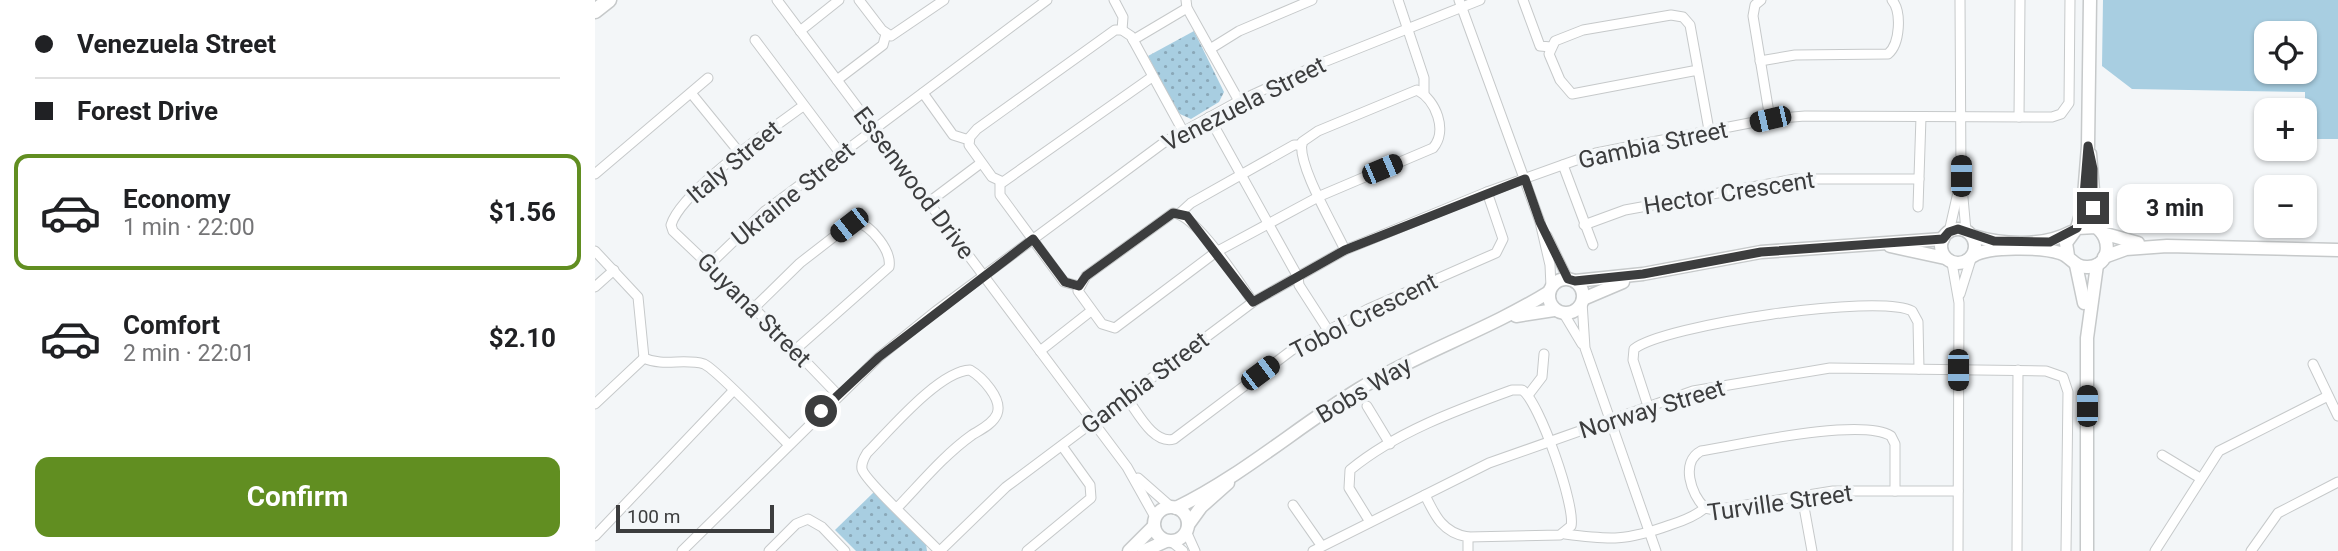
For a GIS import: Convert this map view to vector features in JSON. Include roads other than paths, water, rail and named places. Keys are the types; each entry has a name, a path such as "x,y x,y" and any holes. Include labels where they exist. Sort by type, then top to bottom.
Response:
{"main road":[{"path":"595,11 608,0"}],"street":[{"name":"Essenwood Drive","path":"777,0 1127,467 1161,501 1173,508"},
{"path":"800,31 839,0"},
{"path":"859,0 886,34 896,35 944,0"},
{"name":"Ukraine Street","path":"709,265 765,211 1047,0"},
{"path":"1114,0 1123,17 1122,30"},
{"path":"1210,50 1239,31 1312,0"},
{"path":"1253,302 1216,252 1187,216 1180,213 1166,215 1086,276 1079,286 1080,298 1102,324 1115,328 1216,252 1319,196 1433,148 1441,135 1440,125 1424,93 1424,78 1398,0"},
{"name":"Venezuela Street","path":"683,551 788,444 879,357 1033,239 1183,131 1239,101 1461,4 1480,0"},
{"path":"1523,0 1540,46 1551,47"},
{"path":"1761,0 1753,12 1770,119"},
{"path":"1761,61 1795,55 1888,54 1897,43 1897,10 1892,0"},
{"path":"1958,551 1959,303 1976,246 1970,233 1961,176 1960,0"},
{"path":"2019,0 2019,117"},
{"name":"Gambia Street","path":"940,551 1006,487 1253,302 1345,250 1487,192 1615,148 1770,119 2052,117 2061,114 2069,103 2070,0"},
{"path":"2087,551 2087,338 2083,284 2066,243 2083,208 2088,146 2090,0"},
{"path":"1133,40 1186,4 1239,101"},
{"path":"1461,4 1540,222 1550,265 1550,290 1559,312 1585,348 1656,551"},
{"path":"1697,70 1572,94 1560,80 1549,54 1551,47 1566,36 1583,30 1677,14 1691,25 1709,130"},
{"path":"969,140 977,130 1115,30 1122,30 1133,40 1183,131"},
{"path":"837,80 883,45 886,34"},
{"path":"755,40 840,153"},
{"path":"969,140 972,152 992,177 1000,182 1010,179 1152,77"},
{"path":"595,174 708,78"},
{"path":"1345,250 1301,155 1302,145 1309,135 1409,92 1417,90 1424,93"},
{"path":"691,93 739,152"},
{"path":"923,93 953,135 969,140"},
{"name":"Italy Street","path":"671,225 682,206 739,152 803,106"},
{"path":"1209,117 1298,277 1299,285 1328,330"},
{"path":"1918,207 1920,117"},
{"path":"1180,213 1191,203 1294,145 1302,145"},
{"path":"2087,338 2101,261 2107,247 2099,230 2088,146"},
{"path":"929,202 981,163"},
{"path":"1563,165 1593,245"},
{"path":"1959,303 1948,260 1941,248 1961,176"},
{"name":"Hector Crescent","path":"1584,225 1625,210 1795,179 1919,179"},
{"path":"1000,182 1000,195 1065,282 1079,286"},
{"name":"Tobol Crescent","path":"1126,397 1157,438 1170,440 1286,353 1368,309 1496,253 1503,239 1487,192"},
{"path":"754,307 800,263 849,225 856,222 867,227 888,254 889,267 795,350"},
{"path":"1540,222 1571,280 1580,286 1585,348"},
{"name":"Guyana Street","path":"671,225 673,231 754,307 838,395"},
{"path":"1550,290 1558,281 1643,274 1761,252 1883,244 1970,233 1994,241 2050,242 2074,230 2099,230 2126,242 2167,246 2338,250"},
{"path":"1883,244 1960,264 1995,250 2050,251 2087,267 2126,250 2167,246"},
{"path":"595,251 638,297 643,358"},
{"path":"595,287 614,270"},
{"path":"1559,312 1577,310 1583,300 1643,274"},
{"name":"Bobs Way","path":"1173,508 1236,475 1360,389 1502,319 1550,290"},
{"path":"1648,406 1633,360 1633,349 1642,343 1677,331 1811,309 1898,307 1912,311 1918,322 1919,369"},
{"path":"1040,351 1091,311"},
{"name":"Bobs Way","path":"1502,319 1559,312"},
{"path":"1529,394 1542,377 1544,355"},
{"path":"643,358 658,362 705,365 714,370 788,444"},
{"path":"595,404 643,358"},
{"path":"2313,364 2338,416"},
{"name":"Norway Street","path":"1313,551 1489,463 1693,391 1817,370 1919,369 2057,373 2066,382 2066,551"},
{"path":"897,508 955,449 993,421 998,413 993,395 977,374 960,370 921,400 867,453 862,464 865,474 897,508 940,551"},
{"path":"2017,551 2018,370"},
{"path":"1370,522 1349,488 1347,475 1356,466 1390,444 1479,401 1512,390 1522,390 1529,394 1572,510 1568,530"},
{"path":"595,536 733,391"},
{"path":"2155,551 2212,458 2228,444 2328,396"},
{"path":"1367,407 1390,444"},
{"path":"1705,508 1697,498 1689,473 1688,464 1693,455 1701,451 1827,431 1884,432 1891,436 1895,444 1895,491"},
{"path":"1027,551 1091,498 1090,485 1062,446"},
{"path":"2162,455 2200,478"},
{"name":"Essenwood Drive","path":"1127,467 1154,522"},
{"name":"Bobs Way","path":"1187,528 1201,507 1236,475"},
{"path":"2251,551 2278,513 2338,482"},
{"name":"Turville Street","path":"1468,537 1568,530 1623,539 1691,518 1705,508 1715,510 1833,491 1958,491"},
{"path":"1425,495 1445,528 1468,537 1468,551"},
{"path":"1803,496 1812,551"},
{"path":"1293,505 1321,545"},
{"path":"1129,551 1161,510 1173,508 1185,514 1195,551"},
{"path":"769,551 796,524 808,519 821,527 845,551"},
{"path":"1154,522 1158,536 1183,551"},
{"path":"1145,551 1170,542 1187,528"}]}
